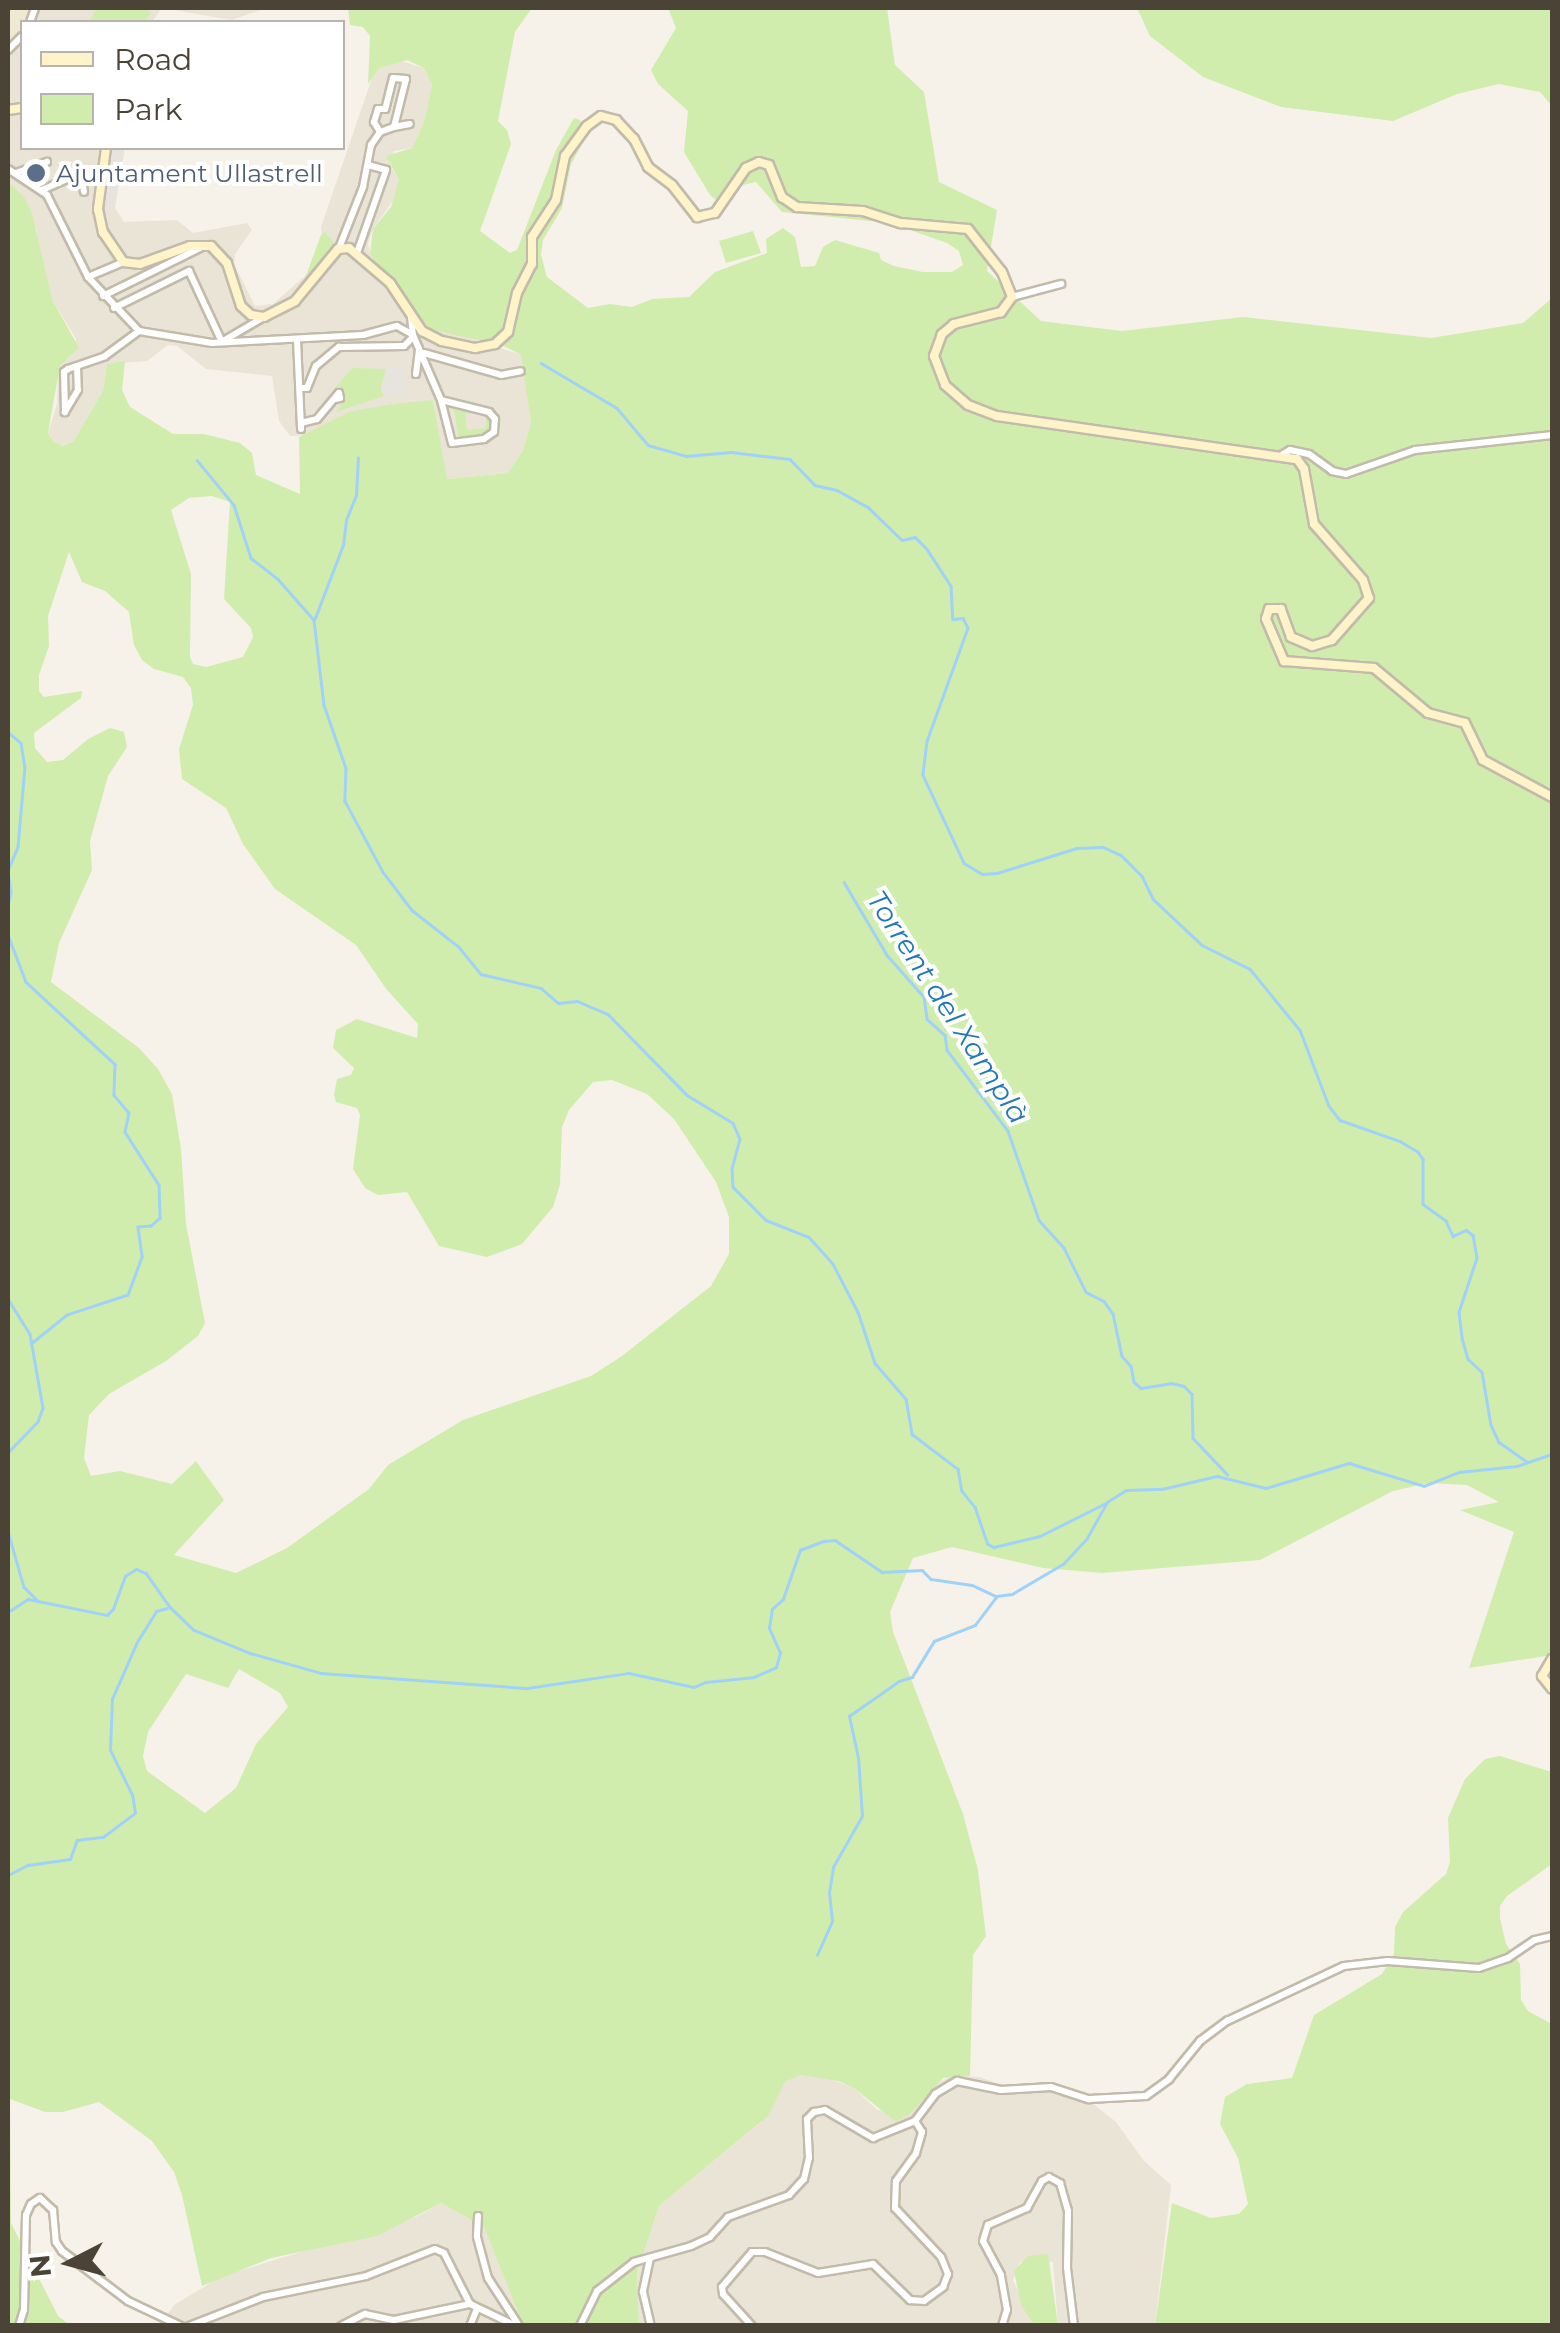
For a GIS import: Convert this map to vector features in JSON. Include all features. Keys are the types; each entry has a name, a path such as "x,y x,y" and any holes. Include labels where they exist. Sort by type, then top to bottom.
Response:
{"street":[{"path":"380,132 374,122 378,109 385,109 392,78 406,79 394,127"},
{"path":"339,248 357,253 390,283 411,318 429,335 480,348 502,339 511,326 517,293 530,270 532,237 558,195 564,156 596,118 616,120 634,138 648,167 672,185 691,213 706,218 722,204 746,168 759,162 768,164 782,198 797,208 863,211 901,223 968,229 1002,272 1012,297"},
{"path":"222,342 304,294 339,248 369,165 372,145 380,132 410,124"},
{"path":"106,150 99,214 111,247 123,262"},
{"path":"16,173 47,162"},
{"path":"357,253 386,170 369,165"},
{"path":"8,169 42,190 61,216 88,277 139,331 222,342 362,335 397,326 413,335"},
{"path":"42,190 80,173 84,192"},
{"path":"103,296 204,246"},
{"path":"88,277 123,262 140,264 204,246 223,256 241,306 251,315 264,316"},
{"path":"114,308 189,271 222,342"},
{"path":"1061,284 1012,297 1001,312 954,324 938,342 934,356 945,385 968,405 997,416 1162,442 1284,454 1297,459 1304,469 1314,524 1363,580 1369,598 1332,640 1312,646 1292,638 1281,610 1269,609 1266,619 1284,661 1374,668 1428,712 1465,724 1483,760 1552,797"},
{"path":"411,318 413,335 441,400 452,443 492,435 496,423 490,412 441,400"},
{"path":"77,366 78,390 64,412 64,372 77,366 105,356 139,331"},
{"path":"300,388 307,388 316,366 339,348 404,346 413,335"},
{"path":"296,340 301,426 317,420 334,399"},
{"path":"421,350 501,375 521,371"},
{"path":"416,374 421,350"},
{"path":"1284,454 1290,450 1309,454 1332,472 1346,474 1414,450 1552,434"},
{"path":"1552,1659 1542,1676 1552,1689"},
{"path":"580,2326 598,2291 619,2271 650,2257 691,2246 710,2236 728,2217 789,2195 804,2179 809,2158 806,2119 814,2112 825,2110 873,2138 915,2121 936,2094 957,2081 1001,2090 1050,2087 1089,2099 1146,2096 1170,2080 1200,2041 1228,2021 1344,1966 1388,1961 1479,1968 1552,1936"},
{"path":"752,2326 723,2294 722,2287 752,2252 766,2252 818,2273 874,2264 910,2300 924,2300 943,2287 948,2274 941,2257 895,2208 896,2181 916,2153 922,2132 915,2121"},
{"path":"1002,2326 1006,2310 1001,2275 983,2241 988,2224 1027,2208 1042,2181 1049,2177 1060,2183 1068,2211 1067,2268 1074,2326"},
{"path":"19,2326 24,2310 26,2216 36,2199 50,2203 56,2242 72,2260 128,2301 181,2326"},
{"path":"478,2216 477,2237 488,2278 518,2326"},
{"path":"189,2326 264,2296 366,2276 435,2248 444,2253 474,2306 470,2326"},
{"path":"650,2257 643,2292 651,2326"},
{"path":"341,2326 365,2314 394,2320 474,2306 518,2326"}],"shaded area":[{"path":"8,8 162,8 153,20 20,20 20,150 125,150 115,208 124,222 177,220 193,233 247,223 252,230 235,254 234,264 255,306 273,304 314,268 323,248 321,227 373,75 398,60 424,68 432,85 424,122 412,148 394,151 390,165 399,180 395,198 373,229 368,244 371,254 395,280 422,323 522,355 531,423 523,450 508,473 446,479 433,400 351,411 308,435 290,436 279,421 272,376 206,369 177,346 168,345 147,361 107,364 103,391 73,442 63,446 53,441 48,433 57,404 60,366 73,354 76,339 52,299 37,249 37,230 8,182"},
{"path":"8,8 30,8 28,19 20,20 20,30 10,43"},
{"path":"162,8 266,8 232,20"},
{"path":"109,150 122,150 113,209 102,209"},
{"path":"404,367 406,391 384,396 381,389 386,369"},
{"path":"801,2075 828,2078 854,2088 877,2110 911,2113 936,2084 952,2076 979,2077 1006,2086 1041,2082 1073,2088 1116,2122 1144,2161 1171,2185 1155,2325 1058,2325 1053,2262 1020,2262 1013,2280 1034,2326 639,2325 637,2273 659,2206 761,2122 785,2082"},
{"path":"441,2203 484,2227 521,2320 517,2326 159,2326 174,2305 222,2276 416,2217"}],"green space":[{"path":"97,8 142,8 151,12 146,20 90,20"},
{"path":"348,8 532,8 515,32 498,121 507,130 511,144 480,231 510,253 517,250 556,150 574,118 580,120 586,137 571,164 562,208 543,240 541,255 547,277 588,308 610,304 632,307 652,299 689,297 715,272 767,253 766,239 783,228 795,237 801,267 815,266 823,247 835,240 879,253 881,260 894,266 923,272 952,272 963,265 959,251 947,243 890,223 782,212 756,182 743,185 732,198 716,200 710,195 684,152 688,111 658,84 651,70 676,28 668,8 887,8 895,65 924,92 939,182 997,210 987,271 1041,321 1122,331 1243,317 1431,338 1523,323 1552,298 1552,1655 1469,1668 1514,1532 1460,1510 1499,1502 1467,1485 1429,1483 1393,1491 1260,1560 1102,1573 1043,1568 952,1547 913,1558 890,1612 893,1632 963,1814 978,1870 986,1936 973,1955 970,2076 943,2078 911,2113 896,2122 854,2088 838,2081 801,2075 785,2082 768,2116 659,2206 637,2273 639,2325 517,2325 521,2320 484,2227 441,2203 377,2236 271,2258 202,2286 182,2195 174,2172 152,2141 99,2102 63,2112 45,2112 10,2099 11,2223 58,2316 70,2325 8,2325 8,182 24,197 32,213 52,299 79,348 60,366 48,433 53,441 63,446 73,442 103,391 107,364 125,361 122,390 130,407 173,434 204,434 240,443 252,453 256,475 300,494 299,437 351,411 433,400 447,479 508,473 523,450 531,423 521,355 506,347 430,329 370,254 373,229 391,207 399,180 386,156 412,148 424,122 432,85 424,68 407,60 379,68 368,84 370,36 363,27 350,25","holes":["212,496 230,502 224,599 251,628 253,637 243,657 206,667 193,664 190,657 191,574 171,510 189,498","69,552 82,582 105,591 129,612 134,645 142,660 154,669 183,677 191,688 193,705 179,749 182,779 226,808 243,844 275,889 356,945 387,990 418,1024 417,1038 357,1019 336,1030 333,1048 354,1068 351,1075 337,1079 334,1095 336,1102 357,1108 360,1115 353,1169 365,1188 378,1195 407,1192 439,1246 487,1257 522,1244 553,1207 560,1185 562,1127 569,1110 593,1082 612,1080 647,1094 674,1119 716,1182 729,1217 729,1254 711,1286 622,1356 591,1376 463,1420 388,1465 369,1489 287,1548 236,1573 174,1555 224,1500 196,1461 172,1484 120,1471 91,1476 84,1458 89,1415 109,1394 166,1361 198,1336 205,1323 186,1224 181,1149 172,1094 158,1069 139,1048 51,982 59,943 92,870 90,841 108,776 127,747 124,732 110,728 88,739 63,760 47,762 35,748 34,733 81,698 82,691 44,697 39,691 39,675 49,646 48,616","239,1669 280,1693 288,1707 256,1744 236,1788 205,1813 147,1771 143,1756 148,1732 186,1674 228,1688"]},
{"path":"1137,8 1552,8 1552,106 1540,92 1499,84 1457,94 1393,121 1281,107 1203,77 1150,36"},
{"path":"753,231 761,253 726,263 719,241"},
{"path":"325,232 336,245 304,281 321,235"},
{"path":"352,368 386,369 381,386 384,396 336,412 344,401 335,388"},
{"path":"451,405 482,413 465,413 467,430 486,428 486,414 492,421 491,431 455,440 458,435 454,410 447,408"},
{"path":"1500,1756 1552,1772 1552,1864 1507,1896 1500,1906 1500,1918 1506,1944 1520,1964 1521,2000 1528,2011 1552,2024 1552,2325 1155,2326 1172,2203 1211,2218 1239,2214 1248,2204 1238,2158 1220,2124 1225,2097 1247,2084 1292,2078 1314,2015 1382,1974 1394,1954 1395,1927 1403,1912 1446,1874 1450,1862 1448,1818 1465,1779 1485,1759"},
{"path":"1048,2254 1058,2325 1034,2325 1021,2305 1014,2271 1028,2256"}],"waterway":[{"path":"541,363 617,408 648,445 686,456 731,452 790,459 815,485 837,490 868,507 902,540 915,537 927,549 951,586 953,619 963,618 968,628 927,741 923,775 964,863 982,874 997,873 1077,848 1103,847 1121,855 1142,876 1153,899 1202,945 1250,969 1300,1030 1329,1106 1340,1120 1400,1141 1418,1152 1423,1159 1423,1204 1446,1221 1453,1236 1466,1230 1473,1235 1477,1258 1459,1312 1462,1338 1468,1359 1482,1372 1491,1425 1499,1442 1526,1461"},
{"path":"315,618 343,545 346,520 356,495 358,458"},
{"path":"197,460 234,505 251,558 278,579 314,620 324,705 346,768 345,801 383,872 412,910 459,947 481,974 541,988 558,1003 577,1001 608,1014 687,1095 733,1123 740,1139 732,1168 733,1187 766,1220 809,1237 833,1264 858,1312 875,1363 906,1399 912,1434 958,1469 962,1491 975,1507 988,1544 994,1547 1040,1536 1104,1504"},
{"path":"8,732 21,743 25,767 18,847 8,871 8,905"},
{"name":"Torrent del Xamplà","path":"844,882 887,955 924,997 927,1019 945,1035 947,1050 1008,1131 1039,1220 1064,1248 1086,1292 1104,1301 1113,1314 1122,1356 1131,1366 1134,1382 1141,1388 1171,1383 1184,1386 1192,1394 1193,1438 1227,1474"},
{"path":"8,935 26,982 115,1064 114,1095 129,1113 125,1132 159,1185 160,1218 151,1226 138,1227 142,1257 128,1295 67,1315 31,1344"},
{"path":"8,1299 30,1334 43,1408 38,1422 8,1453"},
{"path":"8,1612 28,1599 107,1615 125,1576 136,1569 146,1573 170,1607 194,1630 250,1653 321,1673 527,1688 629,1673 694,1687 754,1677 776,1667 780,1653 769,1628 772,1609 783,1599 800,1550 824,1541 835,1540 882,1572 922,1570 931,1579 972,1585 996,1596 1012,1594 1063,1564 1087,1538 1107,1502 1126,1490 1162,1489 1217,1476 1266,1488 1349,1463 1424,1486 1459,1472 1517,1466 1552,1454"},
{"path":"8,1531 24,1587 38,1601"},
{"path":"817,1955 832,1921 829,1893 833,1867 862,1816 858,1758 849,1716 899,1681 912,1677 934,1641 975,1625 996,1597"},
{"path":"8,1875 28,1865 70,1859 77,1840 103,1837 135,1813 132,1795 110,1750 112,1699 137,1642 156,1611 167,1608"}],"place":[{"name":"Ajuntament Ullastrell","path":"36,173"}]}
